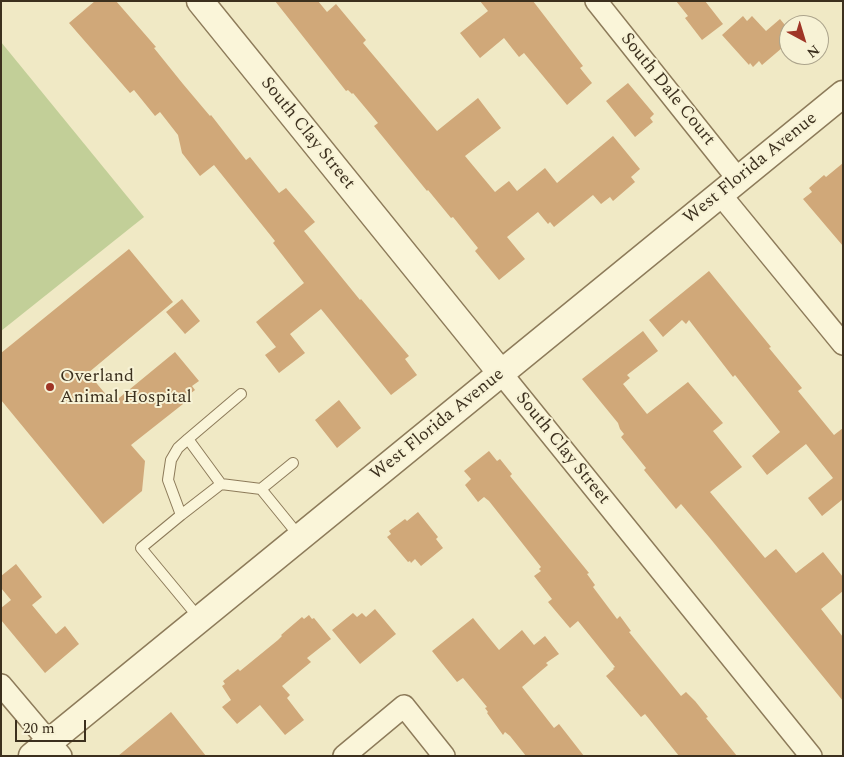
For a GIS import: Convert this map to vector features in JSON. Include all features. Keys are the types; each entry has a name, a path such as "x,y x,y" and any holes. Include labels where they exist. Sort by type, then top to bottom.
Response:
{"street":[{"name":"South Clay Street","path":"200,1 811,756"},
{"name":"South Dale Court","path":"596,1 843,344"},
{"name":"West Florida Avenue","path":"47,751 200,619 843,94"},
{"path":"1,685 47,751"},
{"path":"344,756 404,706 444,756"}],"lane":[{"path":"181,515 168,480 171,460 178,448 241,394"},
{"path":"188,439 221,484"},
{"path":"261,489 293,463"},
{"path":"200,619 141,548 181,515 221,484 261,489 300,537"}],"green space":[{"path":"1,42 144,217 1,331"}],"building":[{"path":"95,1 116,1 156,47 154,48 211,115 246,160 250,157 279,193 286,188 315,222 304,231 360,300 409,356 405,359 417,375 391,395 321,309 290,334 305,353 279,373 265,355 276,347 256,322 304,283 273,243 275,241 214,165 200,176 182,153 178,135 160,112 155,116 134,90 130,93 69,23"},
{"path":"275,1 318,1 327,12 336,4 366,40 363,43 437,131 478,98 501,128 465,156 495,192 509,181 517,191 545,168 557,183 613,136 640,169 631,177 635,182 613,201 610,197 601,204 593,195 554,227 550,222 548,224 538,212 507,237 525,259 499,280 475,251 478,248 453,217 451,218 427,191 374,126 378,123 353,93 348,90 346,91"},
{"path":"480,1 533,1 583,66 580,68 592,83 567,105 524,53 519,57 504,38 480,58 460,33 488,11"},
{"path":"676,1 705,1 723,24 702,40 685,18 688,16"},
{"path":"743,16 747,21 752,16 766,31 779,20 779,51 762,65 759,61 753,67 722,35"},
{"path":"628,83 654,114 650,118 653,122 635,137 606,101"},
{"path":"843,163 843,246 803,199 812,192 809,188 824,175 826,177"},
{"name":"Overland Animal Hospital","path":"129,249 173,302 88,373 113,403 175,352 199,381 192,386 195,390 181,401 183,404 131,445 145,461 142,491 103,524 1,400 1,353"},
{"path":"709,271 771,347 769,348 802,388 798,391 834,435 843,428 843,499 822,516 808,498 833,478 806,444 767,475 752,456 780,432 735,375 733,377 689,320 686,324 682,320 663,337 649,320"},
{"path":"182,299 200,321 185,334 166,312"},
{"path":"643,331 658,351 627,375 630,378 623,384 647,414 688,382 723,423 713,431 742,467 710,492 765,558 776,549 796,573 823,552 843,577 843,591 821,609 843,637 843,701 681,504 676,509 644,470 646,468 621,437 624,434 618,423 582,379"},
{"path":"339,400 361,428 337,448 315,420"},
{"path":"489,451 497,461 500,459 512,474 510,476 589,573 587,574 595,585 593,587 617,619 620,616 631,631 629,632 681,696 686,692 695,701 708,717 706,718 737,756 679,756 645,714 641,717 606,676 615,667 578,621 570,628 548,602 552,599 534,576 541,571 539,569 541,567 489,501 484,497 478,502 465,485 471,479 464,471"},
{"path":"418,512 438,537 436,539 443,548 421,566 415,559 411,563 410,561 408,562 387,537 391,534 389,531"},
{"path":"16,564 42,597 32,605 56,634 65,626 79,644 45,673 1,620 1,608 11,600 1,588 1,576"},
{"path":"375,609 396,634 360,664 332,630 353,613 357,617 362,613 366,617"},
{"path":"309,615 312,619 314,618 331,639 307,658 311,662 282,686 290,695 287,698 304,720 285,735 260,705 237,724 222,707 231,700 222,686 225,684 223,681 238,669 240,671 278,640 281,635 302,617 304,619"},
{"path":"473,618 499,650 522,630 534,645 545,636 559,654 546,663 548,665 522,687 554,728 559,724 584,756 526,756 510,736 505,732 503,735 487,713 485,708 487,707 463,678 457,682 432,651"},
{"path":"171,712 206,756 118,756 152,728"}],"place":[{"name":"Overland Animal Hospital","path":"50,387"}]}
